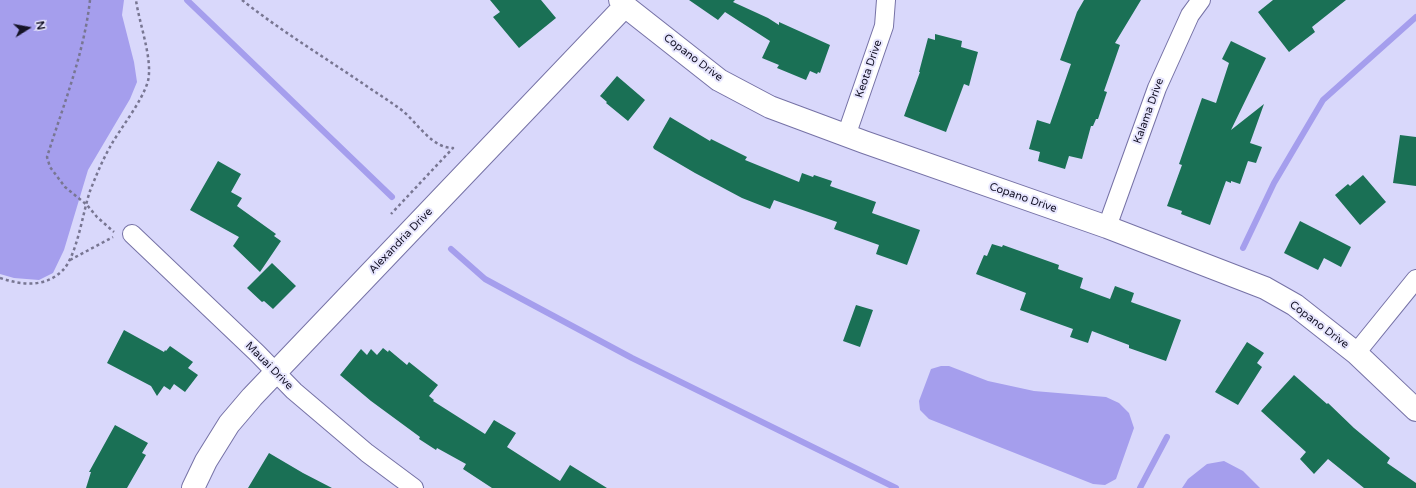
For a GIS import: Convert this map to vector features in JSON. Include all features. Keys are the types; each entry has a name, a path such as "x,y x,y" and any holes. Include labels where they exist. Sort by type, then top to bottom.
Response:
{"street":[{"name":"Keota Drive","path":"846,136 884,26 886,0"},
{"name":"Kalama Drive","path":"1107,227 1156,88 1190,15 1201,0"},
{"name":"Copano Drive","path":"623,3 719,80 770,107 846,136 1107,227 1265,288 1295,305 1356,353 1416,410"},
{"name":"Alexandria Drive","path":"193,488 206,461 229,424 275,371 623,3"},
{"name":"Mauai Drive","path":"132,234 294,391 367,453 414,488"},
{"path":"1356,353 1416,279"}],"path":[{"path":"70,260 117,235 97,217 87,205 65,187 50,167 47,157 88,26 90,0"},
{"path":"0,278 11,282 35,285 50,281 63,270 70,260 89,194 107,152 141,97 148,81 146,47 136,0"},
{"path":"242,0 271,23 320,54 403,112 438,144 446,148 453,148 391,214"}],"shaded area":[{"path":"0,0 124,0 122,15 134,62 137,82 130,99 88,170 64,250 53,273 39,280 14,278 0,274"},
{"path":"941,366 949,366 988,381 1034,391 1106,397 1119,403 1129,413 1134,428 1116,479 1105,485 1093,484 929,419 920,410 919,401 931,369"},
{"path":"1224,461 1243,471 1260,488 1182,488 1188,479 1207,464"}],"building":[{"path":"490,0 541,0 556,18 519,48 493,17 500,12"},
{"path":"689,0 735,0 733,2 768,18 779,25 779,22 830,45 820,73 818,72 817,74 810,71 806,80 777,68 779,65 762,58 770,41 725,12 718,20"},
{"path":"1084,0 1141,0 1115,43 1120,45 1104,91 1107,92 1098,119 1096,119 1093,126 1091,126 1082,159 1069,156 1065,169 1038,161 1040,152 1029,149 1037,120 1050,124 1071,64 1060,60 1077,12"},
{"path":"1273,0 1346,0 1312,27 1315,32 1289,52 1258,12"},
{"path":"935,34 962,41 961,47 978,52 969,86 964,84 946,132 904,116 920,72 928,38 935,40"},
{"path":"1231,41 1266,58 1231,130 1264,104 1250,143 1262,147 1256,163 1248,161 1240,184 1226,181 1210,225 1181,214 1182,211 1167,206 1182,165 1179,164 1202,98 1216,103 1229,63 1222,59"},
{"path":"617,76 645,100 628,121 606,103 607,102 600,96"},
{"path":"670,117 710,141 711,139 747,157 745,160 799,182 802,173 813,177 814,175 832,181 830,186 876,202 872,213 920,230 907,265 876,254 879,245 834,229 837,222 774,200 770,209 742,198 654,149 653,147"},
{"path":"1400,135 1416,137 1416,186 1393,183"},
{"path":"218,161 241,174 231,192 242,198 237,206 276,234 274,236 281,241 260,272 233,246 239,237 190,210"},
{"path":"1363,175 1386,202 1360,225 1335,195 1348,184 1350,186"},
{"path":"1300,221 1351,247 1341,267 1324,258 1318,270 1284,253"},
{"path":"992,244 1002,247 1003,245 1059,265 1058,269 1083,278 1080,288 1110,299 1115,286 1134,293 1131,302 1181,320 1166,361 1129,348 1129,345 1092,331 1088,343 1070,337 1073,329 1020,310 1026,293 976,274 984,255 987,256"},
{"path":"272,263 296,286 273,309 264,301 262,302 247,288"},
{"path":"856,305 873,310 860,347 843,341"},
{"path":"124,330 164,352 170,346 193,362 188,368 198,375 185,392 174,384 170,390 164,386 157,396 151,386 107,363"},
{"path":"1247,342 1264,353 1257,363 1262,367 1238,405 1215,392"},
{"path":"383,348 388,352 389,350 407,365 409,362 438,385 429,396 434,400 433,401 485,434 494,420 516,433 507,447 560,481 570,465 607,488 492,488 463,469 466,464 437,448 436,450 419,439 420,437 371,401 340,375 361,349 367,355 371,349 377,355"},
{"path":"1294,375 1390,458 1387,463 1416,483 1416,488 1364,488 1328,459 1314,474 1300,459 1306,452 1261,411"},
{"path":"115,425 148,443 142,453 146,455 127,488 86,488 91,472 89,472"},
{"path":"269,453 303,473 332,488 248,488"}],"waterway":[{"path":"187,0 392,197"},
{"path":"1243,248 1274,183 1323,100 1416,17"},
{"path":"451,249 485,279 520,298 632,358 896,488"},
{"path":"1140,488 1167,437"}]}
